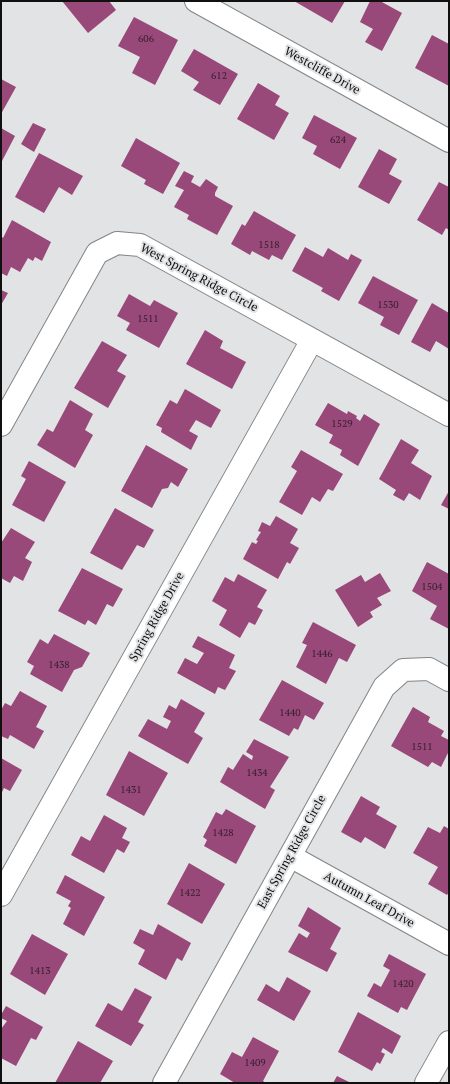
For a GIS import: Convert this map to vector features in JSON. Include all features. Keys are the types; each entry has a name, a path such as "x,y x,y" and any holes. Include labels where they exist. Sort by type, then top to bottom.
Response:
{"street":[{"name":"Westcliffe Drive","path":"196,1 449,141"},
{"name":"West Spring Ridge Circle","path":"1,425 97,253 117,243 140,245 449,415"},
{"name":"Spring Ridge Drive","path":"1,895 312,340"},
{"name":"East Spring Ridge Circle","path":"164,1083 384,687 403,670 429,669 449,680"},
{"name":"Autumn Leaf Drive","path":"290,856 449,944"},
{"path":"426,1083 449,1042"}],"building":[{"path":"62,1 109,1 116,10 88,33"},
{"path":"294,1 345,1 332,23"},
{"path":"370,1 380,1 402,13 382,51 365,42 373,29 360,22"},
{"path":"134,17 178,40 155,85 132,73 140,57 118,46"},
{"path":"432,35 449,44 449,86 415,68"},
{"path":"194,49 238,74 220,105 193,90 199,82 181,71"},
{"path":"1,79 16,87 1,114"},
{"path":"258,83 280,96 275,105 289,113 274,140 237,119"},
{"path":"314,115 357,138 340,169 313,154 317,146 302,138"},
{"path":"33,123 46,129 34,152 21,144"},
{"path":"1,128 15,136 1,163"},
{"path":"136,138 180,163 163,194 144,184 146,180 121,166"},
{"path":"379,149 397,159 389,174 402,181 389,204 358,187"},
{"path":"39,153 83,176 72,195 59,187 44,213 15,197"},
{"path":"184,171 194,176 191,182 200,187 206,179 218,187 215,196 233,206 217,235 187,219 189,215 174,207 184,190 175,186"},
{"path":"439,182 449,187 449,230 446,228 442,235 417,220"},
{"path":"254,211 296,235 282,260 272,255 269,260 252,251 250,255 231,244 242,224 245,226"},
{"path":"12,220 51,242 42,261 35,257 33,261 28,258 20,272 11,267 7,276 1,273 1,236 3,238"},
{"path":"305,247 323,257 328,248 348,260 351,254 362,260 339,301 321,291 323,288 292,271"},
{"path":"373,276 418,300 399,335 380,325 384,317 358,303"},
{"path":"1,290 8,293 1,305"},
{"path":"129,294 150,306 154,300 178,313 159,348 126,330 130,323 117,316"},
{"path":"432,303 449,313 449,349 436,341 430,352 411,342"},
{"path":"205,330 223,341 220,348 246,362 232,389 186,364"},
{"path":"102,341 127,355 117,371 126,376 108,408 74,388"},
{"path":"185,389 221,410 211,428 196,420 189,431 198,436 191,450 161,432 162,428 156,425 170,400 177,404"},
{"path":"70,400 93,414 85,430 93,435 75,468 37,445 47,429 53,432"},
{"path":"328,403 347,414 348,411 357,416 356,418 360,421 364,414 380,424 358,466 340,455 342,450 329,443 333,435 315,425"},
{"path":"401,439 419,450 411,463 432,476 420,500 409,493 404,501 393,495 396,490 379,479"},
{"path":"146,445 188,469 178,487 171,482 168,488 162,489 152,508 121,491"},
{"path":"301,450 343,474 333,491 328,489 320,502 312,497 302,515 279,502 297,471 291,467"},
{"path":"29,461 66,482 44,522 12,505 26,479 21,476"},
{"path":"449,491 449,509 441,505"},
{"path":"115,508 154,530 144,548 137,545 122,570 90,553"},
{"path":"276,516 298,529 290,543 299,548 290,564 287,562 278,579 243,559 252,542 256,544 258,541 256,540 261,532 258,531 262,522 270,526"},
{"path":"11,528 35,542 25,558 32,562 23,581 14,576 10,583 1,578 1,543"},
{"path":"427,562 449,574 449,629 430,619 437,606 412,591"},
{"path":"82,568 123,589 113,607 107,604 96,625 88,620 85,625 58,611"},
{"path":"380,573 391,591 377,598 382,605 370,612 373,617 358,627 335,590 361,575 365,582"},
{"path":"238,574 267,590 257,607 263,610 255,625 249,622 240,638 219,625 227,610 212,601 225,577 234,582"},
{"path":"313,622 356,645 347,662 339,658 326,684 296,667 307,645 302,643"},
{"path":"54,634 90,653 82,667 74,670 62,692 30,674 34,666 27,662 40,639 48,644"},
{"path":"198,636 235,655 229,668 236,671 225,690 218,687 215,694 177,673 185,658 197,664 204,653 192,647"},
{"path":"282,680 324,703 314,720 305,715 298,730 294,728 289,736 259,720"},
{"path":"20,691 47,706 36,727 44,731 34,749 10,735 8,739 1,736 1,710 5,703 11,706"},
{"path":"181,699 205,713 194,732 203,738 188,764 138,736 148,719 167,729 171,721 163,717 169,705 176,709"},
{"path":"413,707 430,717 428,722 444,731 441,736 449,740 449,751 441,767 432,762 428,767 391,746"},
{"path":"254,739 289,757 270,787 275,790 265,809 220,782 228,767 233,770 243,754 252,760 253,756 246,752"},
{"path":"129,751 168,773 144,816 106,795"},
{"path":"1,758 22,770 10,791 4,788 1,794"},
{"path":"361,796 380,807 376,814 397,826 385,849 365,837 361,843 341,832"},
{"path":"226,809 256,826 236,864 204,846 207,840 203,837 216,812 222,815"},
{"path":"104,815 127,828 122,838 130,842 124,853 117,849 104,873 71,855 81,836 90,841"},
{"path":"444,826 449,829 449,892 447,895 428,884 438,867 413,853 428,827 440,833"},
{"path":"189,863 225,884 202,924 167,904"},
{"path":"65,875 105,897 84,936 63,924 71,908 68,906 71,901 56,893"},
{"path":"308,907 341,928 330,949 337,953 327,972 288,952 299,933 307,938 310,933 298,926"},
{"path":"158,924 191,943 182,961 177,958 166,980 138,964 145,950 133,943 140,929 153,935"},
{"path":"32,934 68,954 45,995 10,974"},
{"path":"389,954 426,974 407,1010 401,1007 398,1013 367,996 374,983 381,987 390,970 383,966"},
{"path":"287,977 311,991 294,1021 257,1000 266,984 279,992"},
{"path":"135,988 152,997 138,1022 144,1025 131,1046 95,1026 108,1003 122,1011"},
{"path":"6,1006 43,1027 36,1040 31,1038 16,1066 1,1058 1,1029 7,1021 1,1018 1,1015"},
{"path":"358,1012 401,1036 392,1054 383,1048 381,1052 385,1054 380,1064 377,1062 372,1071 338,1052"},
{"path":"253,1037 279,1051 263,1081 266,1083 235,1083 220,1074 232,1052 242,1057"},
{"path":"78,1041 113,1061 100,1083 55,1083"},
{"path":"337,1076 351,1083 333,1083"}]}
